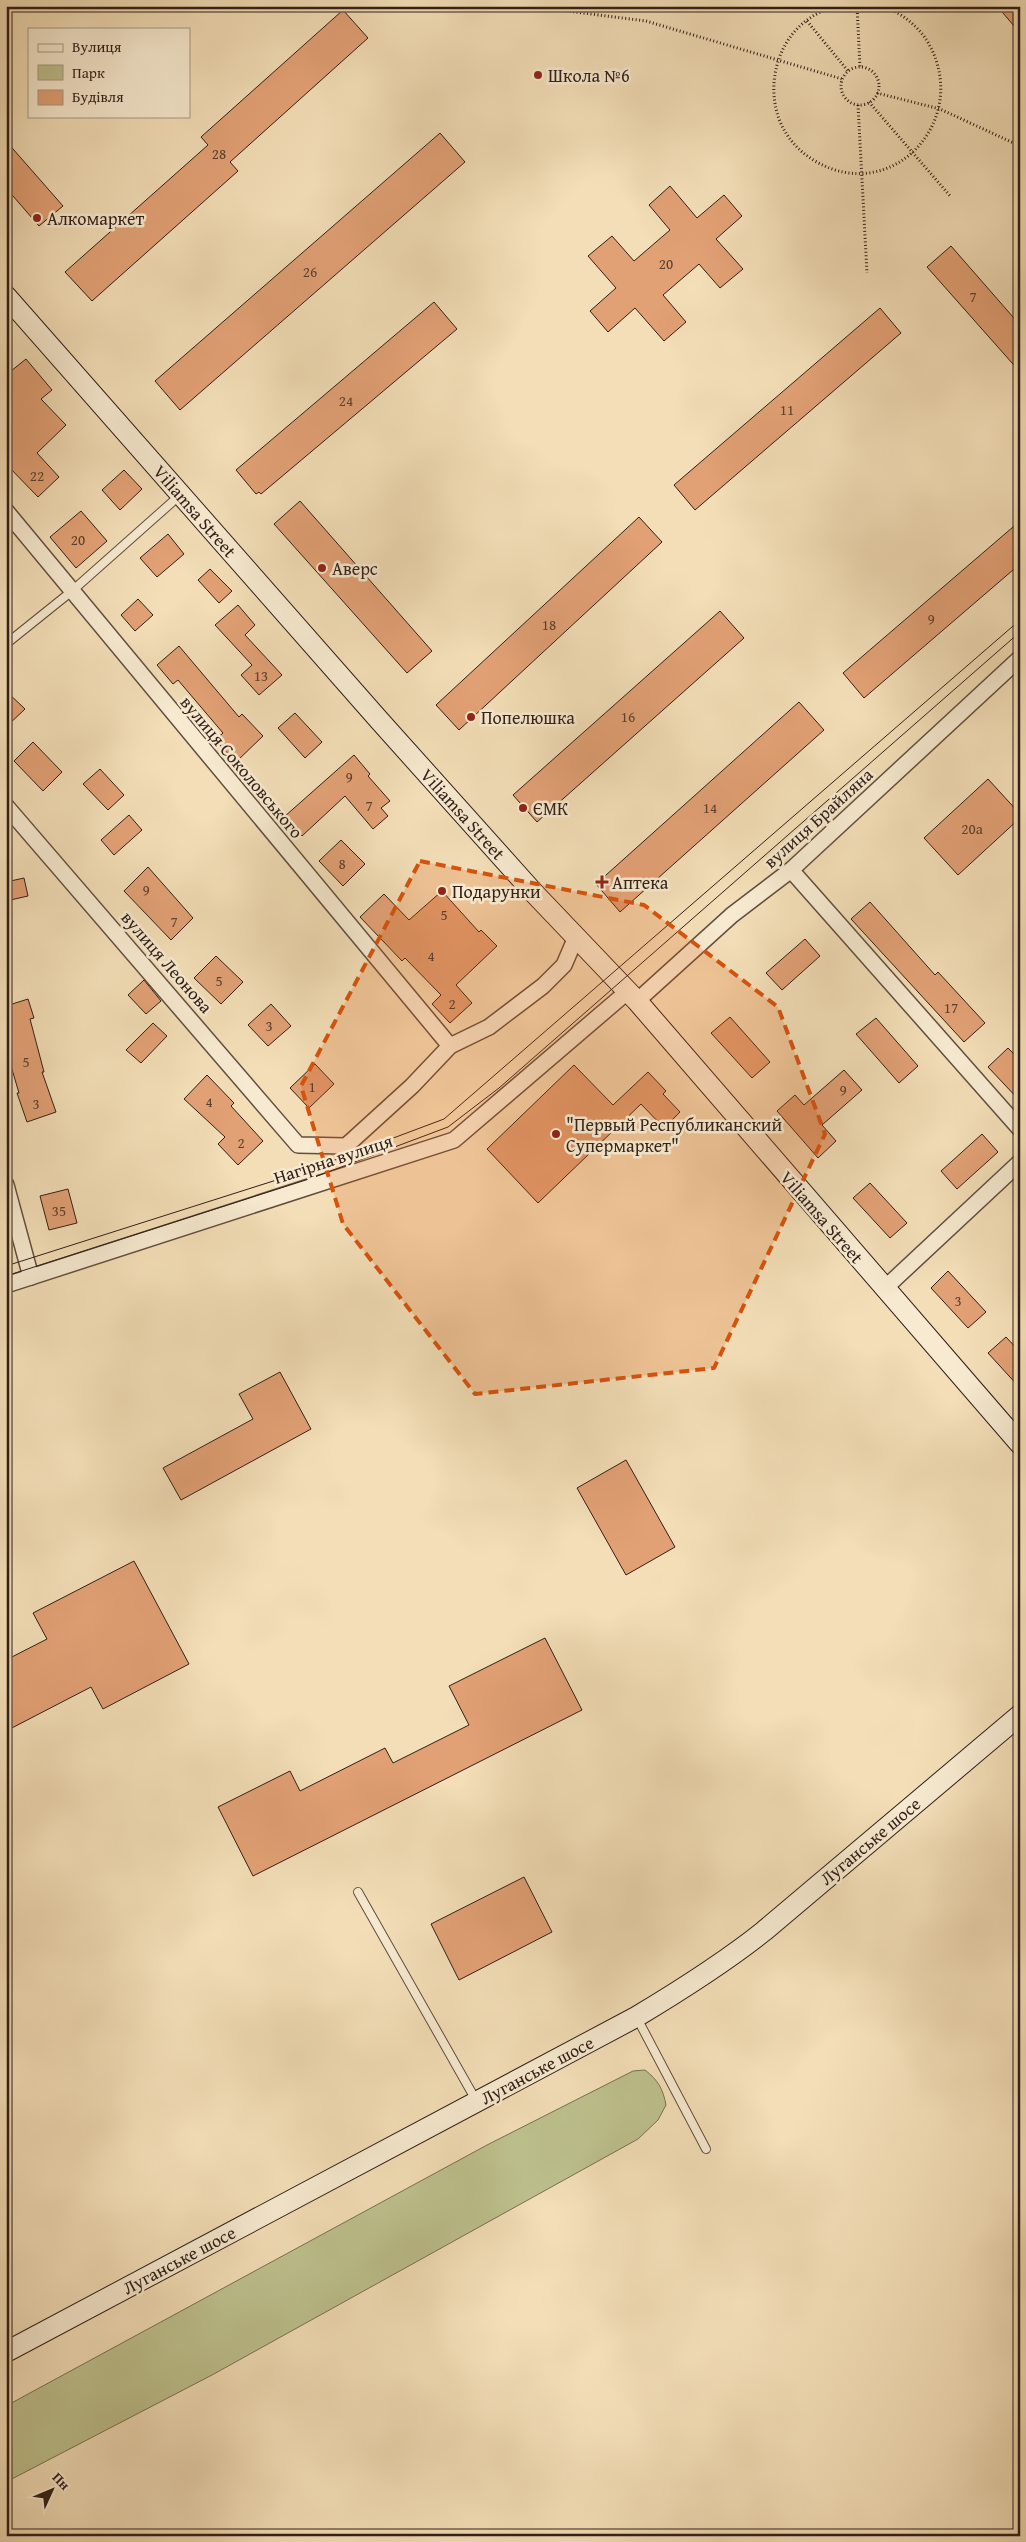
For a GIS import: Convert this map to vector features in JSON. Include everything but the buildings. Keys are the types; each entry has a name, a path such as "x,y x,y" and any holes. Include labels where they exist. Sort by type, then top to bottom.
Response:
{"street":[{"name":"Viliamsa Street","path":"6,296 385,728 533,892 632,996 1020,1444"},
{"name":"вулиця Соколовського","path":"6,511 450,1046"},
{"name":"вулиця Брайляна","path":"632,996 791,870 1020,658"},
{"name":"вулиця Леонова","path":"6,806 298,1145 346,1146 412,1086 450,1046"},
{"path":"791,870 1020,1128"},
{"path":"450,1046 489,1027 543,986 564,965 576,937"},
{"name":"Нагірна вулиця","path":"6,1285 454,1140 632,996"},
{"path":"884,1289 1020,1162"},
{"path":"6,1185 31,1277"},
{"name":"Луганське шосе","path":"6,2352 636,2017 728,1960 1020,1715"}],"lane":[{"path":"6,644 72,591 181,495"},
{"path":"358,1892 477,2102"},
{"path":"636,2017 706,2149"}],"path":[{"path":"528,6 646,21 842,78"},
{"path":"840,6 827,8 807,20 783,46 773,74 774,104 784,131 803,154 828,169 861,173 884,170 913,153 927,138 940,109 943,88 938,61 926,37 906,19 878,6"},
{"path":"857,6 860,67"},
{"path":"807,20 848,71"},
{"path":"860,67 871,71 875,75 878,87 877,93 869,102 858,105 846,99 843,94 842,78 848,71 860,67"},
{"path":"877,93 940,109 1020,146"},
{"path":"869,102 951,197"},
{"path":"858,105 867,273"}],"highlighted area":[{"path":"420,861 644,905 778,1007 825,1134 714,1368 475,1394 343,1224 301,1086"}],"green space":[{"path":"645,2070 659,2085 666,2105 658,2120 638,2139 212,2375 6,2482 6,2406 487,2145 633,2071"}],"tram line":[{"path":"6,1266 308,1170 444,1119 1020,620"},
{"path":"6,1276 312,1178 448,1127 499,1088 1020,632"}],"place":[{"name":"Школа №6","path":"538,75"},
{"name":"Алкомаркет","path":"37,218"},
{"name":"Аверс","path":"322,568"},
{"name":"Попелюшка","path":"471,717"},
{"name":"ЄМК","path":"523,808"},
{"name":"Аптека","path":"602,882"},
{"name":"Подарунки","path":"442,891"},
{"name":"\"Первый Республиканский Супермаркет\"","path":"556,1134"}]}
